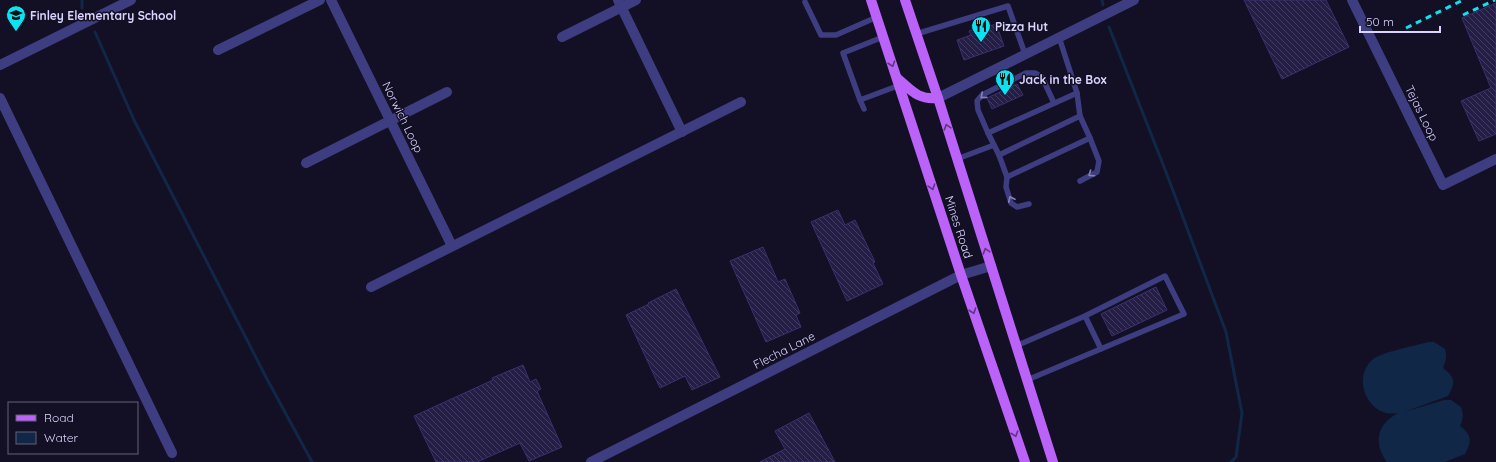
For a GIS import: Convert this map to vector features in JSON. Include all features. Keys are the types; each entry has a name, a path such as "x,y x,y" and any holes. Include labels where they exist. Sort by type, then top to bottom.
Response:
{"main road":[{"name":"Mines Road","path":"871,0 961,275 1025,462"},
{"name":"Mines Road","path":"905,0 938,98 1053,462"},
{"path":"898,82 926,99 938,98"}],"street":[{"path":"0,65 131,0"},
{"path":"218,50 320,0"},
{"name":"Norwich Loop","path":"331,0 452,246"},
{"path":"562,37 620,4 636,0"},
{"path":"938,98 1134,0"},
{"name":"Tejas Loop","path":"1352,0 1443,185 1496,159"},
{"path":"620,4 682,132"},
{"path":"306,163 447,92"},
{"path":"0,98 172,453"},
{"path":"371,287 741,102"},
{"name":"Flecha Lane","path":"591,462 961,275 991,266"}],"lane":[{"path":"805,2 821,35 836,35 876,17"},
{"path":"916,34 1008,6 1025,54"},
{"path":"864,109 843,53 883,37"},
{"path":"1059,37 1077,93 1080,116 1099,161 1097,172 1080,181"},
{"path":"1028,204 1017,207 1011,203 1006,187 1007,177 999,155 978,110 977,101 982,95 1026,73 1035,73 1042,77 1054,103"},
{"path":"860,100 898,82"},
{"path":"988,133 1077,93"},
{"path":"999,155 1080,116"},
{"path":"1007,177 1090,138"},
{"path":"957,159 994,145"},
{"path":"1016,346 1085,316 1165,276 1184,314 1027,380"},
{"path":"1085,316 1101,349"}],"water":[{"path":"1428,342 1434,342 1445,349 1446,358 1443,368 1452,377 1452,387 1448,396 1404,412 1444,400 1451,400 1461,407 1463,412 1460,426 1469,435 1469,445 1465,454 1445,462 1387,462 1380,448 1379,434 1385,423 1398,413 1388,413 1379,410 1371,404 1363,387 1363,377 1366,368 1372,360 1383,354"}],"building":[{"path":"1244,0 1326,0 1349,47 1282,79"},
{"path":"1496,3 1496,134 1479,141 1461,101 1491,88 1462,18"},
{"name":"Pizza Hut","path":"996,24 1004,46 964,60 957,40 971,35 969,31 982,26 983,28"},
{"name":"Jack in the Box","path":"1017,84 1023,95 992,109 987,98"},
{"path":"838,210 845,225 855,220 875,262 873,263 883,284 847,301 811,222"},
{"path":"763,247 778,282 785,279 800,313 796,315 801,327 766,342 730,261"},
{"path":"1156,287 1167,310 1112,336 1101,314"},
{"path":"676,289 720,377 692,390 685,376 660,388 626,315"},
{"path":"523,365 530,382 536,379 541,389 537,391 562,447 529,461 520,443 477,462 436,462 414,416 493,380 492,378"},
{"path":"809,413 835,462 760,462 785,449 775,431"}],"waterway":[{"path":"82,0 82,8"},
{"path":"1102,0 1103,5"},
{"path":"1109,27 1166,172 1226,332 1242,413 1236,457 1231,462"},
{"path":"95,32 134,120 267,379 312,462"}],"railway":[{"path":"1406,28 1463,0"},
{"path":"1463,15 1495,0"}],"place":[{"name":"Finley Elementary School","path":"16,32"},
{"name":"Pizza Hut","path":"981,43"},
{"name":"Jack in the Box","path":"1005,96"}]}
